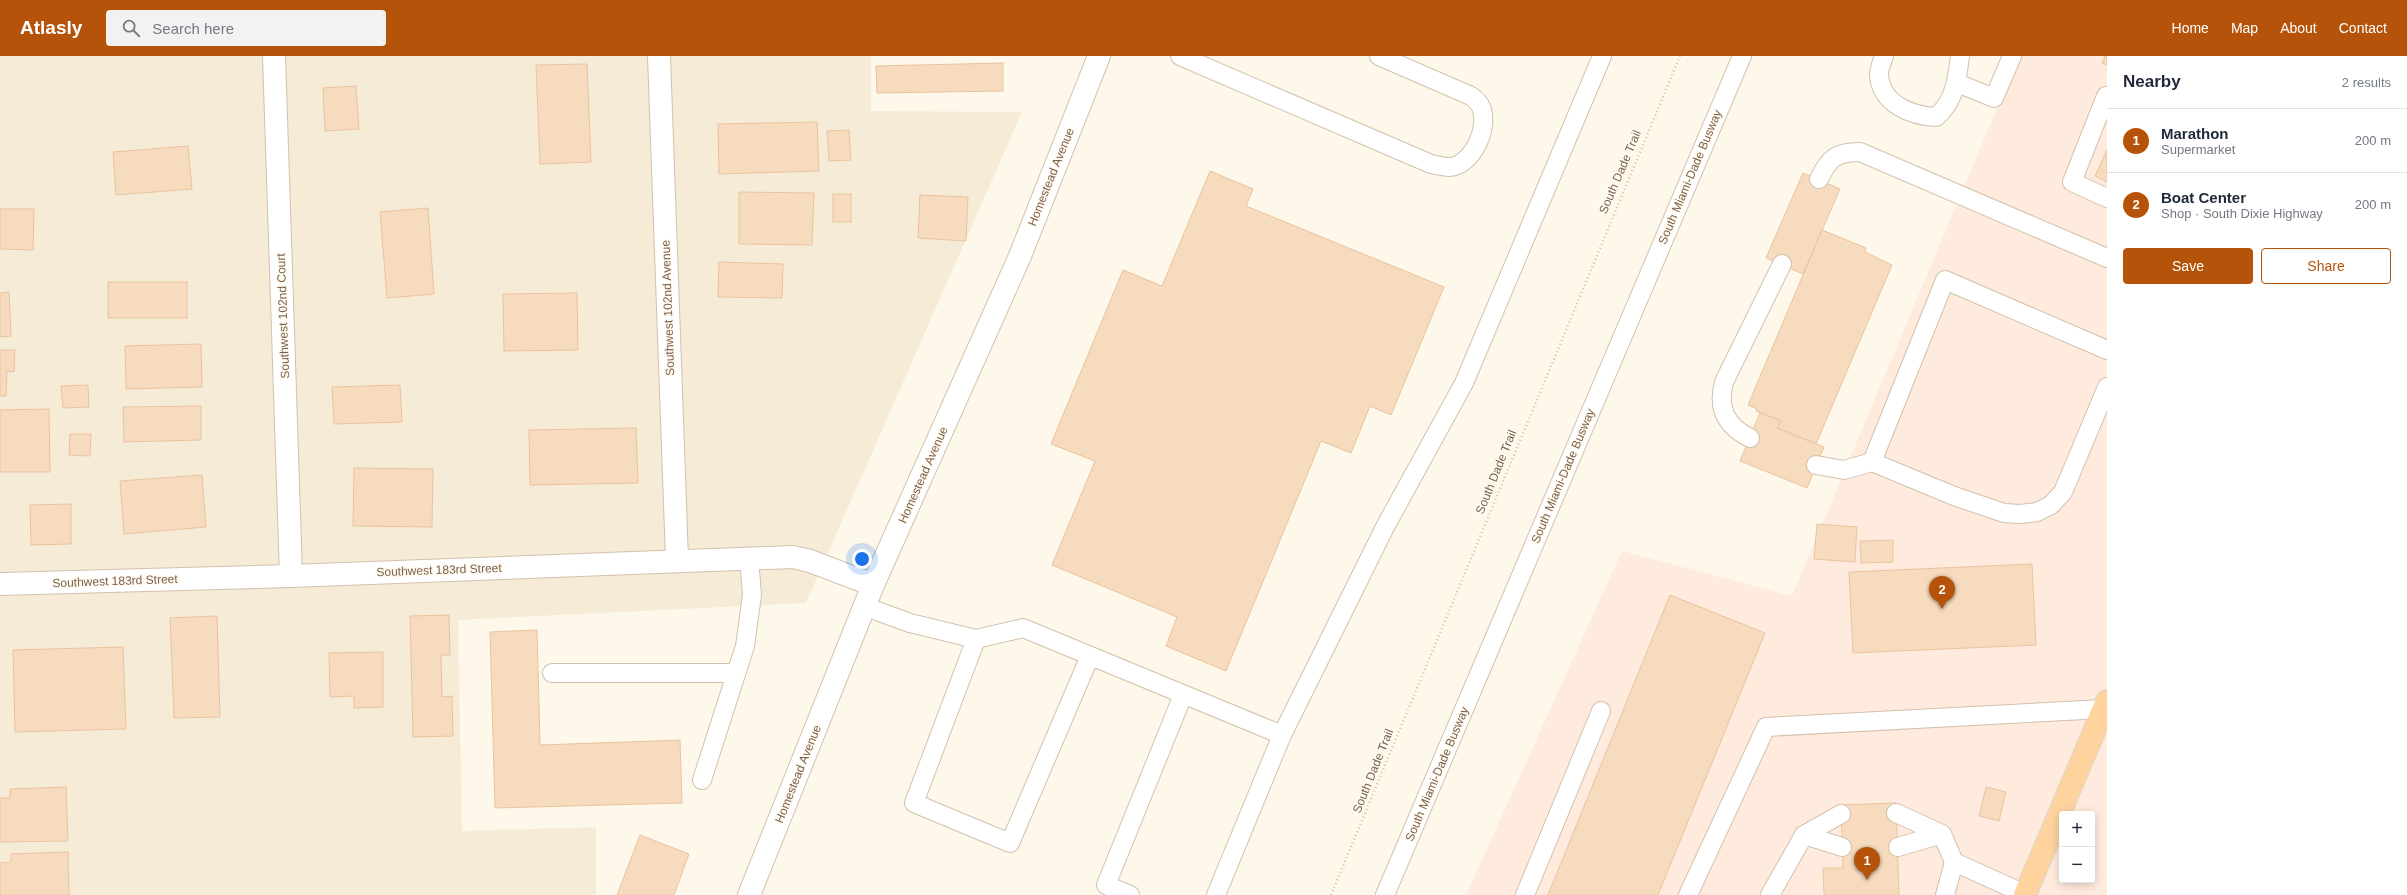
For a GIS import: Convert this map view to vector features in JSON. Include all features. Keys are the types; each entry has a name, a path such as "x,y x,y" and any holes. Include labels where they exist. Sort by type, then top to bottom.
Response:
{"highway":[{"path":"2025,895 2105,705"}],"street":[{"name":"Southwest 102nd Court","path":"274,56 291,576"},
{"name":"Southwest 102nd Avenue","path":"658,56 677,560"},
{"name":"Homestead Avenue","path":"750,895 874,585 1020,256 1099,56"},
{"name":"Southwest 183rd Street","path":"0,584 291,576 749,558 802,559 874,585"}],"lane":[{"path":"1180,56 1431,164 1450,167 1467,160 1476,147 1483,126 1480,105 1472,96 1379,56"},
{"path":"1216,895 1282,735 1384,527 1464,383 1602,56"},
{"name":"South Miami-Dade Busway","path":"1385,895 1742,56"},
{"path":"1884,56 1879,74 1882,90 1899,108 1920,116 1936,117 1947,108 1957,83 1960,56"},
{"path":"1957,83 1994,98 2012,56"},
{"path":"2106,96 2072,182 2107,198"},
{"path":"1819,179 1829,161 1837,155 1844,152 1860,152 2107,258"},
{"path":"1750,438 1737,432 1725,417 1721,402 1722,392 1724,382 1782,264"},
{"path":"1872,462 1945,280 2107,350"},
{"path":"1816,465 1844,470 1872,462 1954,496 2004,513 2020,514 2037,512 2051,505 2063,492 2103,405 2107,387"},
{"path":"702,780 745,646 752,594 749,558"},
{"path":"866,607 910,623 976,639 1023,628 1182,695 1282,735"},
{"path":"976,639 914,803 1010,843 1090,656"},
{"path":"552,673 736,673"},
{"path":"1130,895 1106,885 1182,695"},
{"path":"1688,895 1766,727 2105,705"},
{"path":"1525,895 1601,711"},
{"path":"1896,813 1942,834 1954,862 1945,895"},
{"path":"1770,895 1804,835 1841,814"},
{"path":"1898,846 1942,834"},
{"path":"1804,835 1842,846"},
{"path":"1954,862 2025,895"}],"path":[{"name":"South Dade Trail","path":"1331,895 1680,56"}],"shaded area":[{"path":"0,56 871,56 871,111 1022,112 806,603 458,620 462,831 596,827 596,895 0,895"},
{"path":"2019,56 2107,56 2107,895 1466,895 1622,551 1792,596"}],"building":[{"path":"2105,56 2107,56 2107,65 2102,63"},
{"path":"1003,63 1003,91 877,93 876,66"},
{"path":"587,64 591,162 540,164 536,65"},
{"path":"356,86 359,129 325,131 323,88"},
{"path":"817,122 819,171 719,174 718,124"},
{"path":"849,130 851,160 829,161 827,131"},
{"path":"188,146 192,189 116,195 113,152"},
{"path":"2107,150 2107,182 2095,176"},
{"path":"1210,171 1253,189 1246,206 1444,287 1391,415 1370,406 1351,453 1321,441 1226,671 1166,646 1177,617 1052,565 1095,461 1051,444 1123,270 1162,286"},
{"path":"1803,173 1840,189 1803,274 1766,258"},
{"path":"739,192 814,193 812,245 739,244"},
{"path":"833,194 851,194 851,222 833,222"},
{"path":"920,195 968,197 966,241 918,238"},
{"path":"428,208 434,294 387,298 380,212"},
{"path":"0,209 34,209 33,250 0,249"},
{"path":"1822,230 1866,248 1865,252 1892,265 1816,444 1777,428 1781,421 1756,411 1757,409 1748,405"},
{"path":"719,262 783,264 782,298 718,297"},
{"path":"108,282 187,282 187,318 108,318"},
{"path":"9,292 11,336 0,337 0,293"},
{"path":"577,293 578,350 504,351 503,294"},
{"path":"201,344 202,387 126,389 125,346"},
{"path":"0,350 15,350 14,372 7,371 6,396 0,396"},
{"path":"88,385 89,407 63,408 61,386"},
{"path":"400,385 402,422 334,424 332,387"},
{"path":"201,406 201,440 124,442 123,407"},
{"path":"49,409 50,472 0,472 0,410"},
{"path":"1760,413 1781,421 1777,428 1824,447 1807,488 1740,461"},
{"path":"636,428 638,483 530,485 529,430"},
{"path":"70,434 91,434 90,456 69,455"},
{"path":"354,468 433,469 432,527 353,526"},
{"path":"202,475 206,527 124,534 120,481"},
{"path":"71,504 71,544 31,545 30,505"},
{"path":"1817,524 1857,527 1855,562 1814,559"},
{"path":"1893,540 1893,562 1861,563 1860,541"},
{"path":"2032,564 2036,645 1853,653 1849,572"},
{"path":"1670,595 1765,633 1658,895 1548,895"},
{"path":"449,615 450,655 441,655 442,697 452,696 453,736 413,737 410,616"},
{"path":"217,616 220,717 174,718 170,618"},
{"path":"537,630 540,745 680,740 682,803 495,808 490,632"},
{"path":"123,647 126,729 15,732 13,650"},
{"path":"383,652 383,707 354,708 354,696 330,697 329,653"},
{"path":"66,787 68,841 0,842 0,798 10,798 10,789"},
{"path":"1986,787 2006,792 1999,821 1979,816"},
{"path":"1896,803 1899,895 1824,895 1823,868 1843,868 1841,805"},
{"path":"640,835 689,854 674,895 617,895"},
{"path":"68,852 69,895 0,895 0,863 11,862 11,854"}],"place":[{"name":"Boat Center","path":"1942,609"},
{"name":"Marathon","path":"1867,880"}]}
